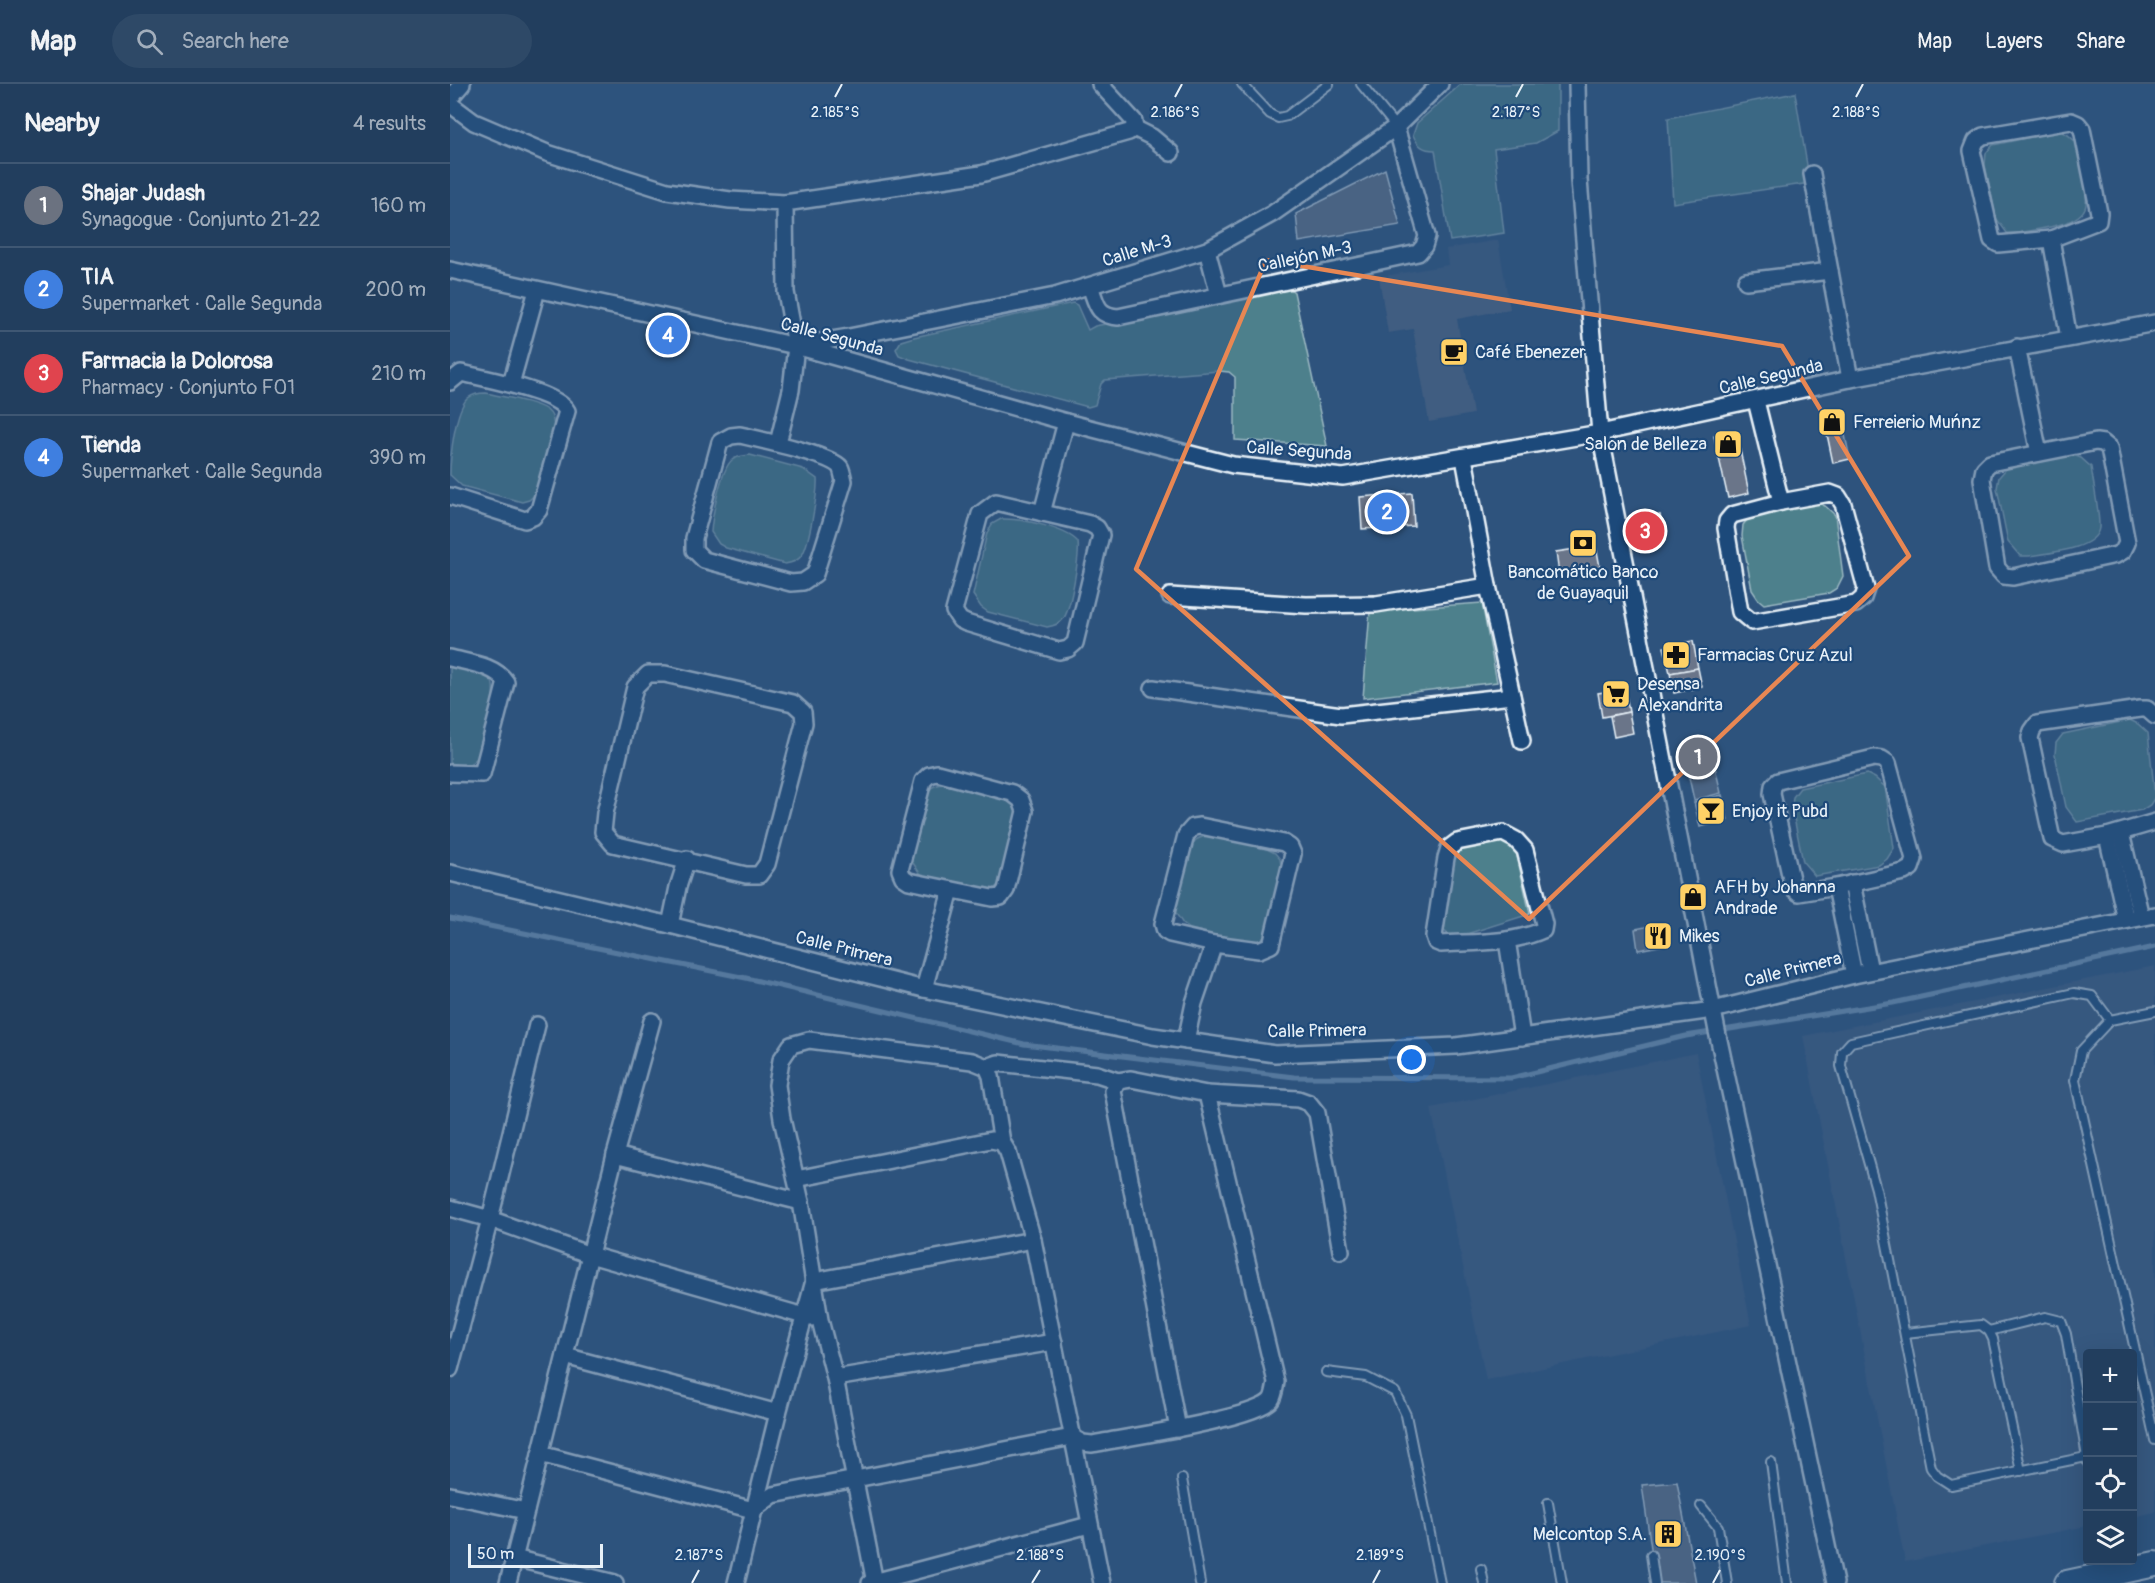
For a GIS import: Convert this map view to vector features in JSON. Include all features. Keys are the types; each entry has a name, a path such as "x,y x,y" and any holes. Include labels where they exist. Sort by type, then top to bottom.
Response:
{"main road":[{"path":"2067,1583 2107,1571 2155,1564"}],"street":[{"path":"450,98 462,84"},
{"path":"1100,84 1134,121 1134,128"},
{"name":"Calle M-3","path":"796,346 1055,296 1207,250 1272,214 1396,127 1440,84"},
{"path":"1577,84 1579,180 1600,434 1713,1010 1835,1583"},
{"path":"450,104 474,122 547,153 667,191 730,200 785,203 981,174 1129,132 1134,128"},
{"path":"2071,121 2082,129 2099,213 2098,221 2051,240 2007,245 1998,244 1992,240 1972,151 1976,141 1983,136 2071,121"},
{"name":"Callejón M-3","path":"1090,285 1100,311 1107,316 1118,317 1418,253 1424,246 1427,236 1396,127"},
{"path":"1134,128 1152,137 1171,153"},
{"path":"1812,174 1850,379"},
{"path":"778,443 791,390 796,346 786,292 785,203"},
{"path":"2051,240 2069,338"},
{"path":"1207,250 1219,295"},
{"name":"Calle Segunda","path":"450,270 796,346 1066,422 1233,465 1342,477 1600,434 1850,379 2155,323"},
{"path":"1746,281 1830,271"},
{"path":"511,384 537,290"},
{"path":"2017,347 2038,453"},
{"path":"450,382 461,373 511,384 556,400 564,404 567,411 539,510 533,518 525,520 450,496"},
{"path":"1756,401 1781,502"},
{"path":"1042,513 1066,422"},
{"path":"731,435 740,435 778,443 833,462 841,468 844,481 815,574 803,582 791,583 704,560 694,550 694,538 720,442 731,435"},
{"path":"2096,442 2103,443 2109,448 2127,543 2123,551 2116,555 2013,577 2004,576 1997,568 1982,479 1984,470 1990,463 2038,453 2096,442"},
{"path":"1464,458 1488,586 1522,741"},
{"path":"1830,493 1838,496 1844,504 1866,589 1863,598 1856,604 1752,622 1740,612 1726,528 1727,521 1732,515 1781,502 1830,493"},
{"path":"996,502 1042,513 1090,524 1097,528 1101,535 1075,643 1068,649 1059,651 966,623 960,620 954,611 980,513 996,502"},
{"path":"1170,596 1306,605 1376,604 1488,586"},
{"path":"450,658 491,669 500,674 506,682 482,774 450,773"},
{"path":"648,674 665,674 793,703 803,712 804,723 767,864 759,875 746,875 687,860 613,844 603,832 605,813 635,687 648,674"},
{"path":"1153,688 1341,715 1512,696"},
{"path":"2155,716 2146,709 2139,708 2037,724 2030,738 2052,839 2063,844 2114,835 2155,822"},
{"path":"1874,758 1882,759 1888,763 1914,859 1911,868 1904,872 1852,883 1806,893 1799,893 1793,888 1772,794 1773,786 1778,781 1874,758"},
{"path":"937,773 1012,793 1021,800 1025,811 1006,890 1000,897 992,898 951,890 909,881 903,877 900,870 923,781 937,773"},
{"path":"1200,826 1284,843 1290,847 1293,854 1271,945 1259,950 1214,944 1170,934 1165,931 1162,924 1186,835 1193,827 1200,826"},
{"path":"1503,833 1516,840 1525,850 1545,924 1543,930 1534,934 1507,940 1441,944 1436,942 1434,936 1446,858 1449,848 1457,842 1503,833"},
{"path":"2114,835 2141,917"},
{"path":"670,925 678,887 687,860"},
{"name":"Calle Primera","path":"450,873 924,989 1154,1036 1275,1054 1456,1046 1713,1010 1854,975 2141,917"},
{"path":"1852,883 1870,972"},
{"path":"1836,887 1854,975"},
{"path":"924,989 951,890"},
{"path":"1507,940 1522,1036"},
{"path":"1186,1041 1194,1003 1214,944"},
{"path":"508,1583 615,1155 652,1021"},
{"path":"450,1370 490,1219 537,1025"},
{"path":"1089,1525 873,1583 835,1378 820,1320 801,1202 782,1119 777,1084 781,1060 790,1045 809,1040 972,1061 987,1067 998,1064 1097,1074 1118,1081 1131,1079 1206,1094 1298,1099 1309,1103 1317,1113 1341,1251"},
{"path":"987,1067 991,1076 1002,1142 1008,1152 1033,1240 1102,1583"},
{"path":"1118,1081 1113,1091 1178,1429"},
{"path":"753,1510 773,1495 1072,1437 1083,1443 1092,1444 1178,1429 1258,1409 1272,1399 1276,1383 1206,1094"},
{"path":"796,1179 991,1140 1002,1142"},
{"path":"615,1155 801,1202"},
{"path":"450,1208 490,1219 590,1255 820,1320"},
{"path":"814,1281 1033,1240"},
{"path":"736,1583 778,1413 814,1281"},
{"path":"835,1378 1054,1342"},
{"path":"565,1356 778,1413"},
{"path":"540,1454 753,1510"},
{"path":"450,1495 526,1511"},
{"path":"514,1558 615,1583"}],"lane":[{"path":"1242,84 1270,114 1278,118 1287,116 1329,84"},
{"path":"1361,84 1396,127"},
{"path":"2083,1461 1951,1485 1937,1476 1931,1468 1876,1189 1841,1066 1842,1052 1851,1042 2073,993 2092,996 2110,1020"},
{"path":"2155,1011 2110,1020 2081,1051 2075,1080 2155,1440"},
{"path":"1989,1331 2046,1317 2061,1321 2066,1334 2086,1457"},
{"path":"1905,1333 1982,1325 1989,1331 1993,1339 2021,1471"},
{"path":"1326,1372 1366,1377 1395,1392 1406,1415 1440,1583"},
{"path":"1770,1462 1787,1583"},
{"path":"1182,1479 1200,1583"},
{"path":"1548,1503 1562,1583"},
{"path":"1701,1506 1718,1527 1727,1583"},
{"path":"1651,1555 1655,1583"},
{"path":"1481,1569 1484,1583"}],"highlighted area":[{"path":"1266,260 1782,346 1909,556 1529,919 1136,569"}],"shaded area":[{"path":"1498,240 1510,309 1457,319 1473,414 1429,422 1413,329 1388,333 1379,277 1448,265 1446,249"},
{"path":"2155,966 2155,1512 2137,1516 2137,1349 2083,1349 2083,1527 1905,1562 1803,1036"},
{"path":"1696,1053 1751,1325 1486,1380 1431,1108"}],"green space":[{"path":"1461,84 1558,84 1558,131 1536,143 1494,149 1504,233 1450,241 1435,150 1421,147 1413,135 1417,123"},
{"path":"1795,93 1810,183 1673,203 1668,118"},
{"path":"2060,131 2078,144 2086,192 2086,204 2083,211 2068,222 2007,233 1996,218 1985,165 1986,153 1993,145"},
{"path":"1290,289 1294,292 1327,446 1235,440 1235,377 1229,372 1105,380 1101,384 1095,405 1088,407 909,359 899,355 896,349 901,341 914,337 1073,303 1077,305 1088,330 1095,326"},
{"path":"486,393 534,404 547,410 552,416 554,427 540,490 529,500 522,502 462,486 450,475 452,446 463,404 472,396"},
{"path":"750,455 803,469 817,479 815,506 805,549 799,559 785,564 726,548 719,544 711,532 718,494 728,465 740,456"},
{"path":"2073,455 2081,458 2091,467 2099,523 2096,535 2080,546 2070,549 2020,556 2008,542 1997,488 1999,477 2006,469"},
{"path":"1817,502 1835,515 1843,576 1837,588 1829,593 1764,604 1752,590 1742,536 1743,525 1750,516"},
{"path":"1001,519 1019,520 1053,528 1064,532 1078,542 1072,593 1067,612 1061,622 1047,627 988,612 981,607 973,595 987,533 992,524"},
{"path":"1482,603 1497,682 1363,698 1370,611"},
{"path":"450,664 485,674 492,682 493,688 488,721 479,754 473,762 464,765 450,763"},
{"path":"2130,720 2148,733 2155,797 2150,805 2142,810 2077,822 2066,807 2055,754 2056,743 2063,734"},
{"path":"1867,774 1885,787 1894,848 1887,859 1879,865 1815,876 1803,862 1792,808 1793,797 1800,788"},
{"path":"949,783 997,795 1010,801 1016,808 1018,818 1003,880 992,891 925,877 911,860 917,822 927,793 933,787"},
{"path":"1214,835 1267,849 1280,859 1282,870 1268,932 1257,943 1249,944 1190,929 1183,924 1175,912 1182,874 1192,845 1204,836"},
{"path":"1505,840 1515,847 1530,914 1457,937 1448,934 1442,929 1453,851"}],"building":[{"path":"1385,169 1400,225 1299,242 1296,214"},
{"path":"1840,411 1850,459 1833,463 1823,415"},
{"path":"1736,431 1749,493 1728,498 1714,436"},
{"path":"1412,493 1414,526 1362,529 1360,497"},
{"path":"1660,515 1665,540 1640,545 1635,520"},
{"path":"1596,546 1600,567 1559,574 1556,552"},
{"path":"1693,641 1698,668 1670,673 1664,647"},
{"path":"1698,668 1702,687 1674,693 1670,673"},
{"path":"1625,689 1629,712 1602,717 1598,693"},
{"path":"1629,712 1633,733 1614,737 1610,716"},
{"path":"1708,742 1715,767 1688,773 1683,747"},
{"path":"1715,767 1721,793 1694,800 1688,773"},
{"name":"Enjoy it Pubd","path":"1722,795 1728,820 1700,827 1694,802"},
{"path":"1666,923 1670,944 1638,950 1635,929"},
{"name":"Melcontop S.A.","path":"1677,1482 1696,1583 1656,1583 1642,1485"}],"waterway":[{"path":"450,918 746,978 1024,1044 1294,1077 1511,1078 1686,1036 1893,1003 2155,947"}],"place":[{"name":"Tienda","path":"668,335"},
{"name":"Café Ebenezer","path":"1454,352"},
{"name":"Ferreierio Muńnz","path":"1832,422"},
{"name":"Salon de Belleza","path":"1728,444"},
{"name":"TIA","path":"1387,512"},
{"name":"Farmacia la Dolorosa","path":"1645,531"},
{"name":"Bancomático Banco de Guayaquil","path":"1583,543"},
{"name":"Farmacias Cruz Azul","path":"1676,655"},
{"name":"Desensa Alexandrita","path":"1616,694"},
{"name":"Shajar Judash","path":"1698,757"},
{"name":"Enjoy it Pubd","path":"1711,811"},
{"name":"AFH by Johanna Andrade","path":"1693,897"},
{"name":"Mikes","path":"1658,936"},
{"name":"Melcontop S.A.","path":"1668,1534"}]}
